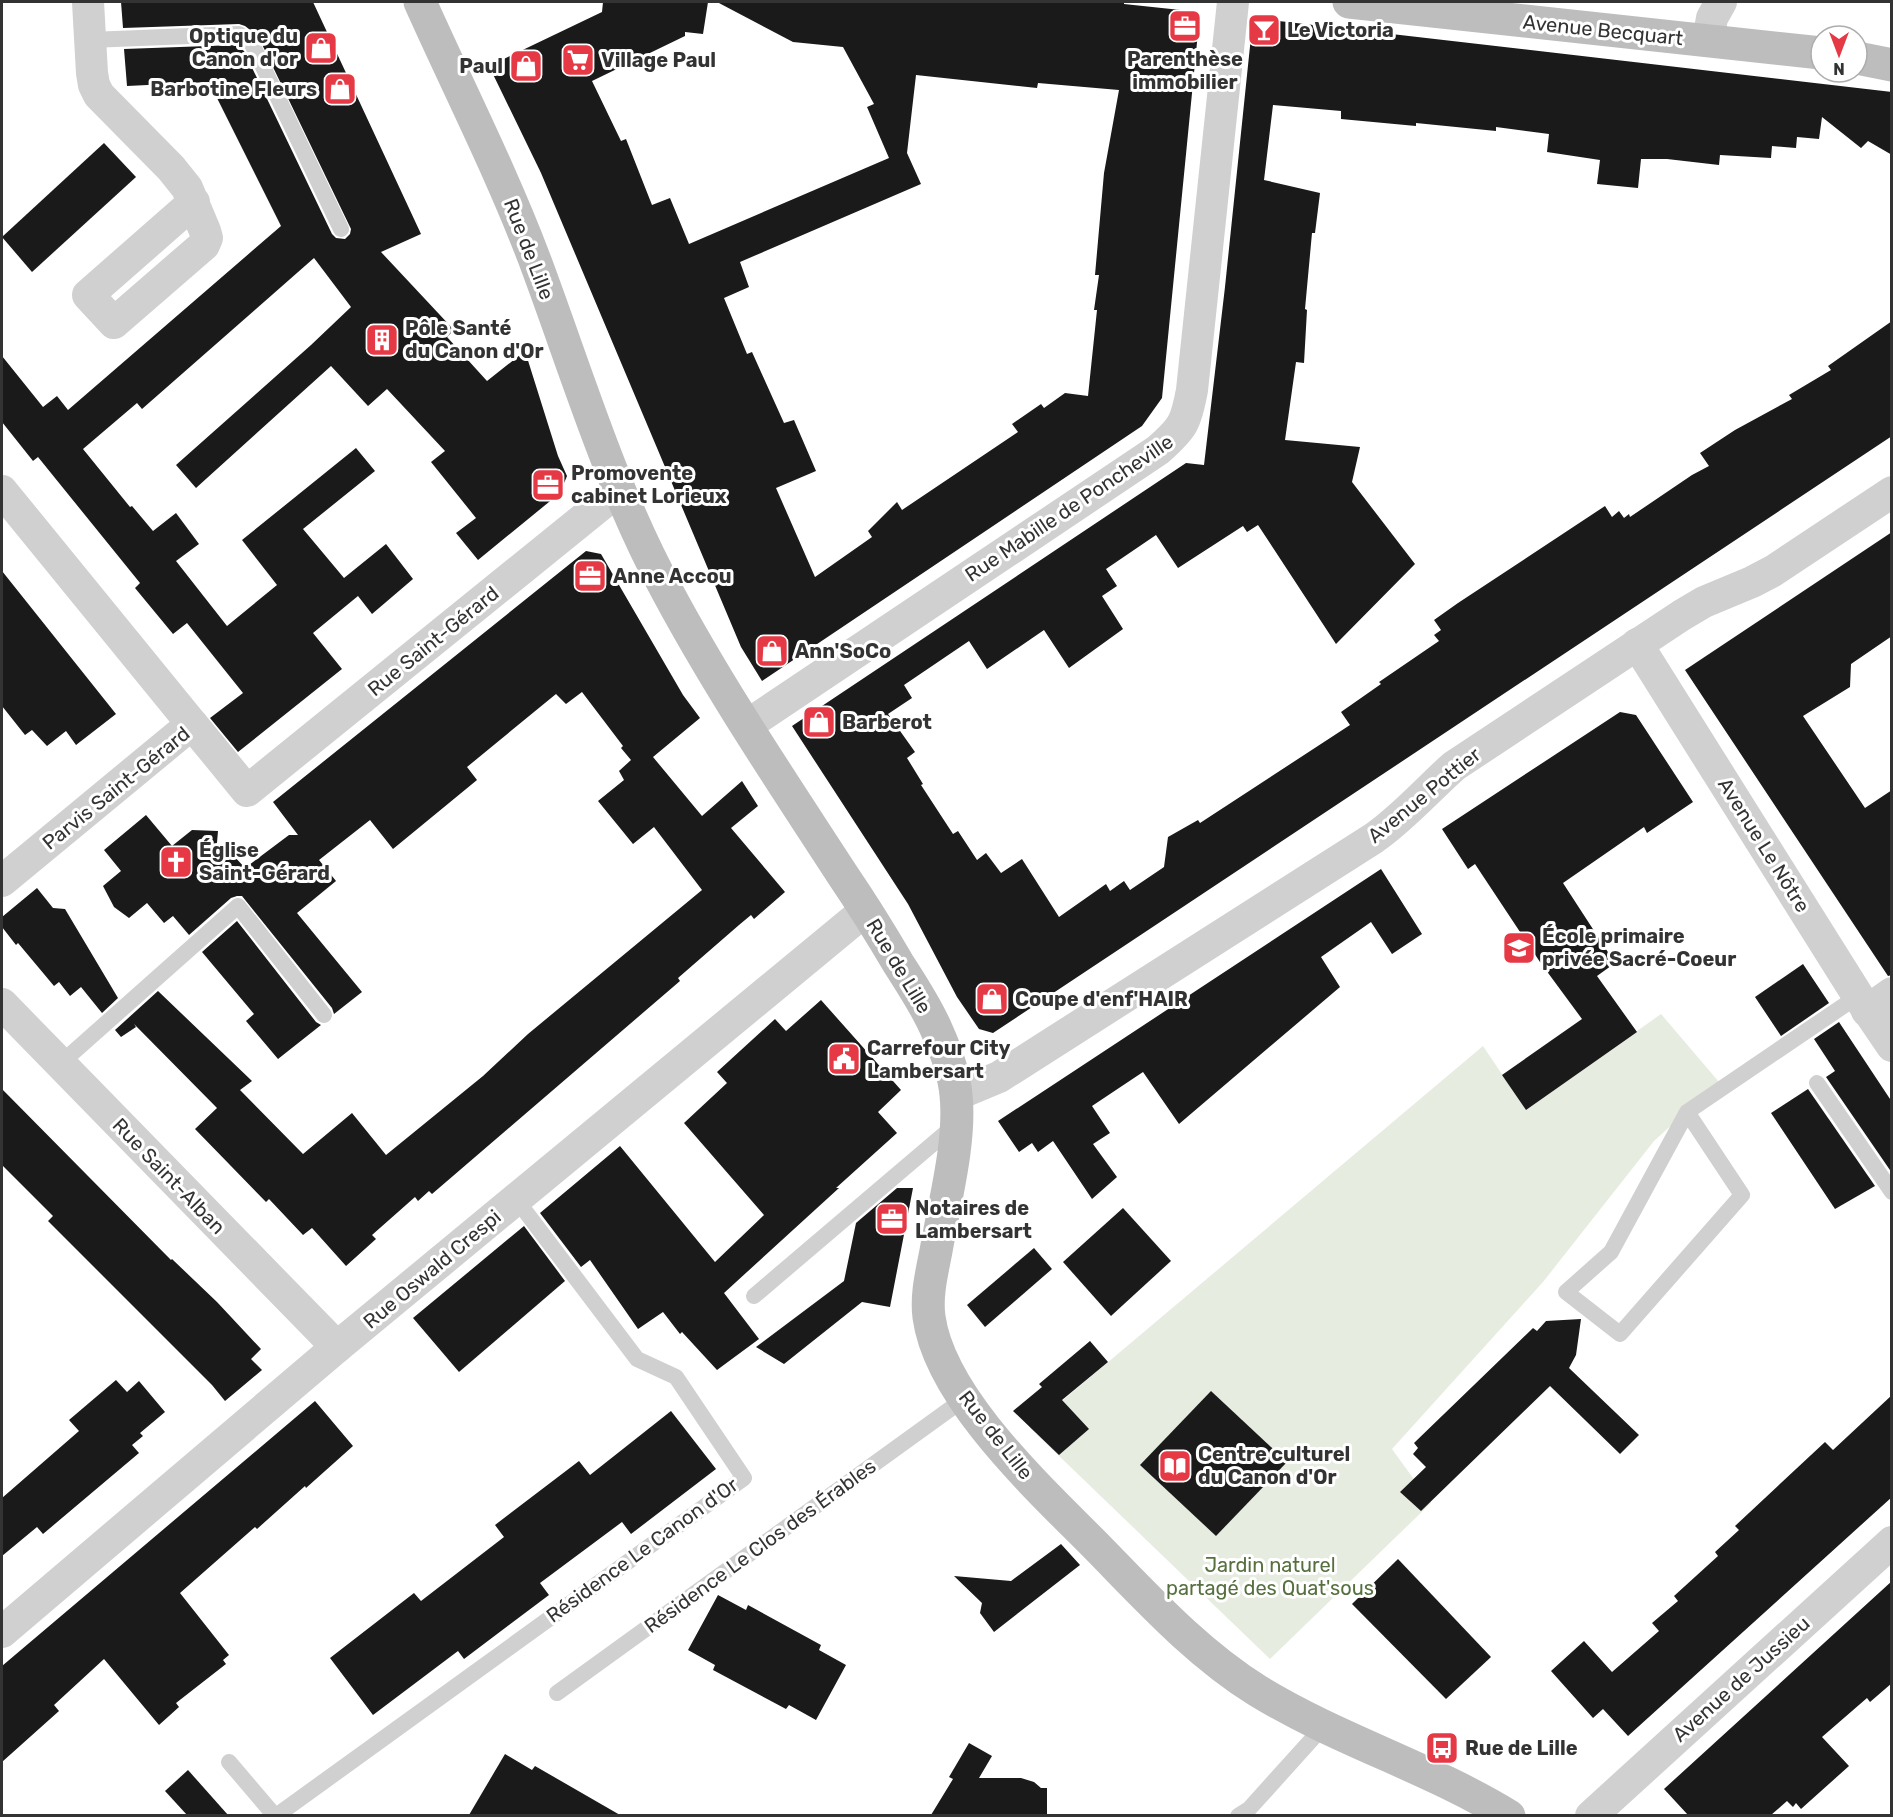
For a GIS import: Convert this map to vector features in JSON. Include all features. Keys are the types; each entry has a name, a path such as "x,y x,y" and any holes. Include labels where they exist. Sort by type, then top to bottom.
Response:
{"street":[{"path":"88,2 92,74 99,95 171,168 187,188 194,202"},
{"name":"Rue de Lille","path":"420,2 515,212 619,490 645,549 746,726 866,910 918,994 936,1028 949,1062 956,1110 953,1155 929,1288 928,1313 941,1356 964,1399 983,1425 1033,1482 1197,1647 1226,1670 1258,1691 1323,1727 1456,1786 1509,1815"},
{"name":"Rue Mabille de Poncheville","path":"746,726 1158,450 1178,433 1187,414 1192,390 1233,2"},
{"name":"Avenue Becquart","path":"1349,2 1809,52"},
{"path":"1708,41 1712,18 1721,2"},
{"path":"1869,60 1892,65"},
{"name":"Rue Saint-Gérard","path":"247,791 619,490"},
{"path":"2,491 192,724"},
{"name":"Avenue Pottier","path":"956,1110 999,1077 1374,838 1403,816 1454,766 1637,644 1704,603 1773,571 1892,492"},
{"name":"Avenue Le Nôtre","path":"1637,644 1872,1000 1892,1046"},
{"name":"Parvis Saint-Gérard","path":"2,881 192,724 247,791"},
{"name":"Rue Oswald Crespi","path":"2,1632 337,1347 866,910"},
{"name":"Rue Saint-Alban","path":"2,1004 337,1347"},
{"name":"Avenue de Jussieu","path":"1591,1815 1892,1542"}],"lane":[{"path":"90,40 239,34 252,44 341,228"},
{"path":"60,1064 238,906 324,1015"},
{"path":"1687,1112 1742,1195 1620,1334 1566,1292 1611,1252 1687,1112 1872,1000"},
{"path":"1817,1083 1892,1192"},
{"path":"754,1296 956,1110"},
{"name":"Résidence Le Canon d'Or","path":"229,1762 276,1815 744,1478 676,1377 637,1359 516,1199"},
{"name":"Résidence Le Clos des Érables","path":"556,1693 964,1399"},
{"path":"1238,1815 1249,1809 1323,1727"}],"green space":[{"name":"Jardin naturel partagé des Quat'sous","path":"1661,1014 1719,1082 1654,1141 1543,1282 1392,1449 1431,1503 1270,1659 1030,1428 1483,1046 1526,1110"}],"building":[{"path":"121,2 313,2 421,234 381,252 454,330 447,337 487,381 525,351 558,456 567,476 560,493 478,560 456,533 476,518 431,462 445,451 387,389 368,406 331,366 196,488 176,465 351,307 314,258 142,409 137,403 83,449 130,507 132,506 153,531 176,513 199,544 176,561 227,626 277,585 242,540 356,448 375,471 303,529 344,578 386,544 413,579 372,614 358,596 313,633 342,669 238,752 210,718 243,693 187,623 173,634 135,588 140,583 38,457 33,461 2,422 2,356 43,407 57,396 68,410 281,226 209,82 127,86 124,49 236,45 244,51 332,234 336,238 345,239 351,229 258,36 239,24 123,28"},
{"path":"603,2 708,2 703,34 685,32 685,36 592,81 621,141 626,139 652,205 670,198 689,244 889,158 867,107 874,104 843,47 793,42 717,2 1124,2 1124,4 1190,11 1199,22 1162,398 1142,426 762,681 741,647 541,173 489,66 602,12","holes":["916,75 1037,88 1038,83 1119,90 1104,173 1095,275 1099,275 1094,310 1097,310 1088,396 1065,393 1044,408 1041,404 1012,424 1018,432 902,510 897,502 868,531 872,537 815,577 776,488 816,471 794,420 784,423 752,352 747,354 724,298 749,287 740,262 921,184 907,153"]},
{"path":"1262,19 1892,92 1892,155 1868,141 1861,148 1822,117 1819,139 1797,137 1796,148 1772,146 1771,158 1720,155 1719,165 1667,159 1641,159 1638,188 1597,184 1600,160 1547,152 1549,134 1496,127 1496,131 1416,123 1416,126 1341,119 1341,111 1273,105 1264,180 1320,193 1315,233 1312,233 1305,309 1307,310 1304,363 1296,362 1285,440 1360,447 1352,482 1415,564 1336,644 1258,525 1247,532 1243,526 1178,568 1156,535 1106,569 1117,586 1102,596 1123,629 1069,668 1044,630 987,669 969,641 904,685 912,698 888,714 915,752 907,758 923,784 921,785 953,834 958,831 977,860 986,853 1001,873 1022,859 1059,917 1106,884 1110,891 1124,881 1130,890 1164,867 1168,837 1198,820 1200,823 1350,725 1341,712 1381,684 1379,682 1439,641 1434,635 1441,630 1434,620 1605,506 1612,517 1619,511 1624,518 1629,514 1630,517 1709,466 1700,453 1735,430 1792,399 1789,395 1831,370 1828,366 1892,321 1892,436 993,1033 979,1029 957,997 908,904 792,726 1186,463 1204,465 1252,27"},
{"path":"104,143 136,177 32,272 2,237"},
{"path":"1892,532 1892,636 1851,664 1850,687 1803,716 1865,808 1892,790 1892,975 1888,976 1685,670"},
{"path":"586,551 601,554 683,695 700,718 653,757 702,816 742,781 758,806 731,828 785,892 754,919 751,915 739,925 678,978 680,981 432,1194 429,1191 418,1201 415,1197 372,1235 376,1239 346,1266 312,1228 303,1235 269,1199 266,1202 195,1129 217,1108 134,1024 136,1027 121,1037 115,1030 158,991 252,1081 240,1090 303,1154 352,1113 386,1155 702,890 654,827 633,844 598,801 624,780 619,771 631,760 621,748 623,746 582,692 566,704 556,694 467,767 477,780 393,849 370,820 319,860 336,881 297,913 362,992 334,1014 332,1008 242,896 231,898 189,935 173,916 164,923 147,903 129,918 114,907 103,886 121,871 104,850 146,815 172,846 192,830 218,831 216,854 234,856 245,868 289,835 298,835 273,802"},
{"path":"2,571 116,714 76,745 66,731 47,746 32,730 25,735 2,706"},
{"path":"1620,712 1636,715 1693,802 1647,833 1644,827 1563,883 1615,963 1597,976 1637,1032 1526,1110 1502,1075 1582,1019 1540,962 1475,864 1468,869 1442,829"},
{"path":"1381,869 1422,934 1392,954 1371,922 1321,957 1340,987 1179,1124 1143,1072 1092,1106 1110,1133 1093,1144 1117,1177 1092,1199 1053,1141 1038,1152 1032,1143 1019,1152 998,1121"},
{"path":"37,888 53,908 65,909 118,998 102,1013 81,987 70,996 59,982 54,986 2,927 2,917"},
{"path":"237,921 316,1022 321,1025 278,1059 246,1021 254,1014 202,952"},
{"path":"1803,964 1829,1003 1781,1036 1755,997"},
{"path":"821,1000 901,1090 878,1112 897,1133 724,1293 759,1339 717,1370 682,1332 680,1334 663,1312 638,1329 590,1260 581,1267 540,1213 620,1146 715,1262 764,1215 684,1123 727,1083 717,1072 775,1019 786,1031"},
{"path":"1839,1022 1892,1102 1892,1173 1826,1077 1835,1071 1814,1039"},
{"path":"2,1089 171,1260 217,1302 261,1349 251,1359 262,1370 225,1401 212,1385 48,1221 53,1216 2,1165"},
{"path":"1808,1089 1875,1186 1835,1209 1771,1113"},
{"path":"897,1188 913,1188 890,1307 862,1302 784,1364 756,1347 844,1281 856,1223"},
{"path":"1123,1208 1171,1261 1111,1316 1063,1262"},
{"path":"524,1226 565,1281 459,1372 413,1318"},
{"path":"1034,1248 1052,1269 985,1327 967,1305"},
{"path":"1581,1319 1576,1355 1569,1368 1639,1435 1620,1454 1550,1386 1421,1511 1400,1492 1426,1467 1413,1454 1418,1448 1414,1443 1533,1328 1537,1331 1546,1321"},
{"path":"1090,1341 1108,1362 1062,1400 1089,1429 1059,1455 1013,1411 1042,1387 1039,1384"},
{"path":"116,1380 127,1392 139,1381 165,1412 140,1433 143,1436 132,1445 139,1453 43,1534 37,1527 2,1556 2,1498 79,1431 69,1420"},
{"path":"1211,1391 1287,1462 1216,1536 1140,1465"},
{"path":"1892,1395 1892,1497 1628,1736 1603,1709 1593,1718 1551,1671 1584,1641 1612,1672 1659,1631 1652,1623 1678,1601 1674,1596 1718,1556 1715,1552 1739,1530 1735,1526 1825,1442 1833,1450"},
{"path":"315,1401 353,1446 180,1593 229,1655 223,1660 226,1664 176,1703 179,1707 159,1725 104,1659 54,1705 59,1711 2,1762 2,1666"},
{"path":"671,1411 716,1469 631,1534 622,1522 540,1583 549,1595 464,1659 458,1651 373,1715 330,1658 414,1593 421,1601 504,1537 495,1525 579,1461 590,1475"},
{"path":"1061,1544 1080,1565 994,1632 980,1613 982,1603 954,1576 1011,1581"},
{"path":"1398,1559 1491,1657 1446,1699 1352,1604"},
{"path":"1892,1581 1892,1683 1870,1702 1867,1698 1822,1737 1849,1766 1801,1809 1796,1803 1793,1807 1787,1801 1771,1815 1688,1815 1664,1789"},
{"path":"718,1595 746,1610 748,1605 821,1645 819,1650 846,1665 816,1720 789,1705 786,1709 713,1670 715,1665 688,1650"},
{"path":"969,1743 992,1756 979,1778 1021,1778 1034,1782 1041,1788 1047,1788 1047,1815 931,1815 953,1779 949,1777"},
{"path":"505,1754 532,1770 535,1766 620,1815 469,1815"},
{"path":"188,1770 228,1815 187,1815 165,1791"}],"place":[{"name":"Parenthèse immobilier","path":"1185,26"},
{"name":"Le Victoria","path":"1264,30"},
{"name":"Optique du Canon d'or","path":"321,48"},
{"name":"Village Paul","path":"578,60"},
{"name":"Paul","path":"526,66"},
{"name":"Barbotine Fleurs","path":"340,89"},
{"name":"Pôle Santé du Canon d'Or","path":"382,340"},
{"name":"Promovente cabinet Lorieux","path":"548,485"},
{"name":"Anne Accou","path":"590,576"},
{"name":"Ann'SoCo","path":"772,651"},
{"name":"Barberot","path":"819,722"},
{"name":"Église Saint-Gérard","path":"176,862"},
{"name":"École primaire privée Sacré-Coeur","path":"1519,948"},
{"name":"Coupe d'enf'HAIR","path":"992,999"},
{"name":"Carrefour City Lambersart","path":"844,1059"},
{"name":"Notaires de Lambersart","path":"892,1219"},
{"name":"Centre culturel du Canon d'Or","path":"1175,1466"},
{"name":"Rue de Lille","path":"1442,1748"}]}
